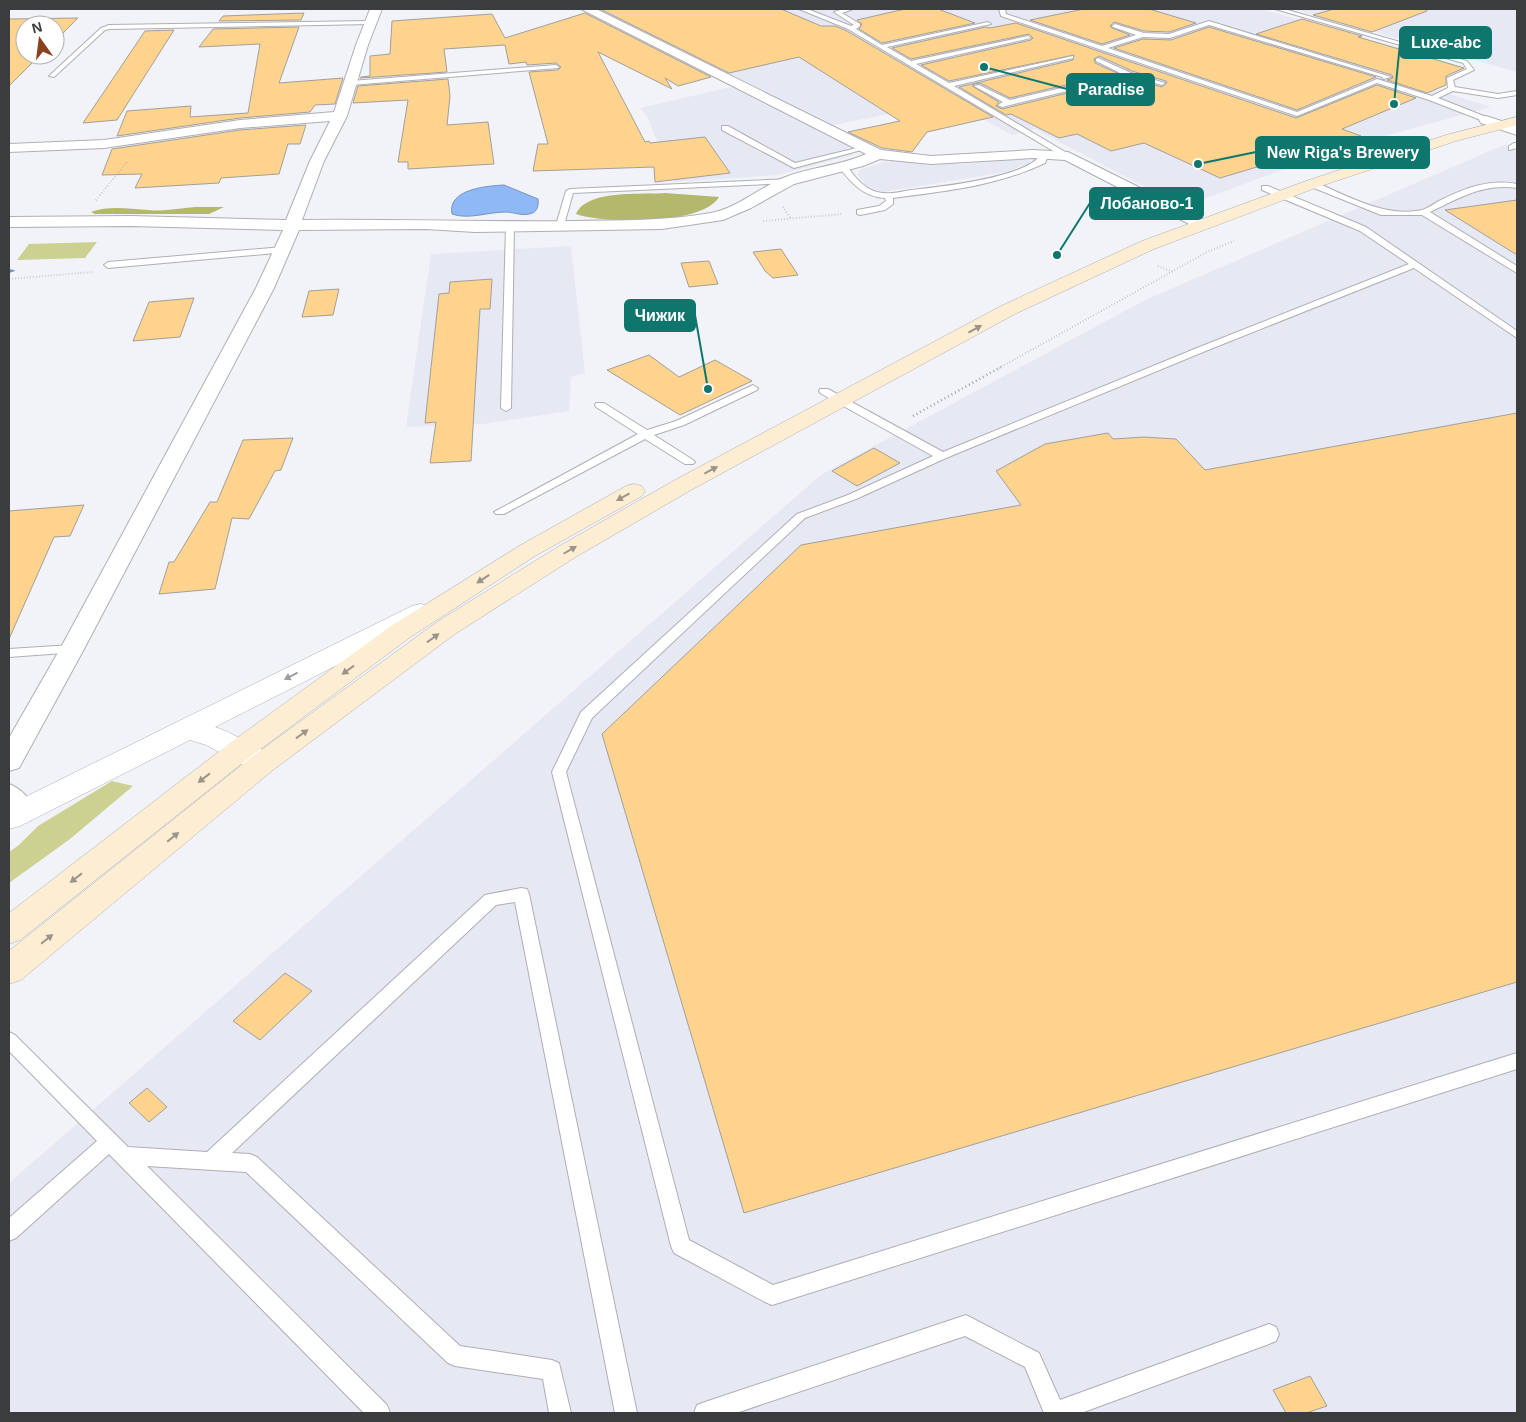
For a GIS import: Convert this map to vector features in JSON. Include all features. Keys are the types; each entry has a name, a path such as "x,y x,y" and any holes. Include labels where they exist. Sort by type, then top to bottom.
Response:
{"main road":[{"path":"1272,191 1312,184 1517,112"},
{"path":"9,931 251,756 446,628 565,553 992,302 1070,265 1390,147 1493,122 1517,121"},
{"path":"9,970 251,756 400,632 527,550 689,462 833,396"}],"street":[{"path":"587,9 871,151 931,160 1033,154 1068,156 1194,220"},
{"path":"9,761 72,649 265,288 283,250 317,161 340,116 373,16"},
{"path":"9,148 64,147 133,140 255,122 340,116"},
{"path":"1493,122 1517,131"},
{"path":"9,222 79,221 293,225 426,224 510,226 662,224 718,217 745,206 789,181 843,167 871,151"},
{"path":"13,808 188,729 334,654 460,593"},
{"path":"188,729 216,738 251,756"}],"lane":[{"path":"802,9 850,29 1068,156"},
{"path":"850,9 837,12 858,25 850,29"},
{"path":"1002,9 1003,15 1297,114 1388,77 1209,23 1170,36 1143,35 1115,26"},
{"path":"1278,9 1464,62 1471,70 1449,79 1452,89"},
{"path":"52,76 103,29 109,27 373,16"},
{"path":"880,47 988,24"},
{"path":"1102,48 1143,35"},
{"path":"909,64 1028,38"},
{"path":"946,86 1071,57"},
{"path":"1098,60 1129,74 1162,83"},
{"path":"351,83 556,67"},
{"path":"987,110 1009,102 1129,74"},
{"path":"1377,81 1432,98 1493,122"},
{"path":"977,86 1009,102"},
{"path":"1432,98 1452,89 1498,96 1517,93"},
{"path":"725,128 794,166 871,151"},
{"path":"843,167 861,187 879,196 948,188 995,179 1026,170 1042,161 1044,156"},
{"path":"560,225 570,191 789,181"},
{"path":"1312,184 1384,213 1424,212 1484,184 1510,184 1517,186"},
{"path":"1272,191 1363,229 1517,335"},
{"path":"860,212 882,208 890,202 889,195"},
{"path":"1424,212 1517,270"},
{"path":"506,408 510,226"},
{"path":"108,265 283,250"},
{"path":"1415,265 1196,351 942,456 852,497 801,516 586,715 560,772 681,1246 772,1295 1517,1061"},
{"path":"500,512 646,434 680,423 752,388"},
{"path":"833,396 942,456"},
{"path":"600,404 689,462"},
{"path":"9,654 72,649"},
{"path":"210,1161 491,900 521,894 626,1413"},
{"path":"9,1040 380,1413"},
{"path":"9,1231 109,1142"},
{"path":"124,1156 250,1163 456,1356 552,1370 560,1413"},
{"path":"705,1413 966,1325 1032,1360 1055,1413 1269,1334"}],"path":[{"path":"79,221 126,163 132,150 133,140"},
{"path":"893,428 1209,251 1234,242"},
{"path":"9,279 100,272 108,265"}],"shaded area":[{"path":"599,9 1261,9 1454,64 1411,82 1491,107 1385,136 1268,175 1191,204 1164,197 1035,129 1012,135 951,101 834,125"},
{"path":"1293,9 1517,9 1517,72"},
{"path":"731,87 850,147 844,150 854,155 777,175 674,182 647,116 640,108"},
{"path":"1506,144 1517,152 1517,1413 9,1413 9,1183 822,474 1145,300"},
{"path":"1022,157 1032,163 1006,172 882,192 866,185 858,175 859,170 884,162 962,164"},
{"path":"571,246 585,373 571,377 569,411 483,424 406,427 431,254"}],"green space":[{"path":"665,193 719,197 709,206 694,213 652,220 608,220 576,214 582,206 591,200 603,197"},
{"path":"195,207 224,207 209,214 95,214 91,212 112,208 160,211"},
{"path":"97,242 85,258 17,260 29,244"},
{"path":"112,781 133,786 70,839 9,883 9,852 38,826"}],"water":[{"path":"504,185 538,199 536,211 527,214 499,212 471,216 452,214 452,206 462,194 488,186"}],"building":[{"path":"600,9 781,9 821,26 835,26 847,31 993,117 927,132 912,152 882,148 848,132 900,121 799,57 729,73"},
{"path":"905,9 938,9 975,23 882,43 859,29 862,24 857,20"},
{"path":"1084,9 1149,9 1196,23 1169,32 1144,31 1114,22 1110,26 1112,28 1130,35 1102,44 1030,20"},
{"path":"1334,9 1427,9 1427,11 1372,32 1313,15"},
{"path":"304,13 301,20 219,21 223,16"},
{"path":"585,13 711,77 678,86 665,78 672,89 598,52 645,142 705,137 730,173 655,182 654,167 533,171 538,144 548,144 529,72 558,70 561,67 556,63 527,65 526,62 509,64 505,45 444,49 447,72 360,78 370,76 370,56 390,54 392,21 492,14 505,38"},
{"path":"65,18 78,18 65,31"},
{"path":"9,19 15,19 15,65 30,65 9,86"},
{"path":"1302,19 1464,68 1446,76 1446,85 1427,93 1387,80 1393,78 1392,75 1256,34"},
{"path":"1016,23 1296,118 1377,85 1416,98 1342,129 1361,136 1220,178 1144,143 1111,151 1077,134 1059,138 1011,114 1006,115 959,87 1073,60 1074,55 949,81 921,65 1031,40 1033,38 1029,34 911,59 892,48 986,27 990,28","holes":["1099,56 1132,71 1166,81 1167,83 1162,87 1129,78 1002,109 996,106 999,102 972,86 980,83 1010,98 1117,73 1095,63 1094,59"]},
{"path":"299,27 279,83 343,78 335,104 315,105 310,112 240,118 117,136 127,111 191,106 190,117 248,113 260,44 199,47 213,29"},
{"path":"1209,27 1376,77 1297,110 1114,48 1143,39 1171,40"},
{"path":"174,30 117,120 83,123 145,31"},
{"path":"448,79 450,96 447,125 488,122 494,164 408,169 408,162 398,162 408,100 353,103 358,86"},
{"path":"306,125 300,144 288,144 279,174 221,178 219,183 135,188 142,174 102,175 112,149 240,130"},
{"path":"1517,200 1517,255 1445,210"},
{"path":"781,249 798,275 773,278 765,271 753,252"},
{"path":"709,261 718,284 689,287 681,263"},
{"path":"492,279 490,309 480,309 471,461 430,463 436,422 425,423 439,294 449,293 450,282"},
{"path":"339,289 333,315 302,317 309,291"},
{"path":"194,298 180,337 133,341 149,302"},
{"path":"649,355 679,377 715,360 752,381 680,415 607,370"},
{"path":"1517,413 1517,982 744,1213 602,734 801,545 1021,505 996,471 1045,444 1108,433 1113,439 1144,437 1176,439 1205,470"},
{"path":"293,438 281,470 275,471 249,519 232,518 215,589 159,594 169,562 174,562 210,502 217,502 243,440"},
{"path":"874,448 900,463 857,486 832,471"},
{"path":"84,505 70,536 54,537 9,639 9,511"},
{"path":"285,973 312,991 260,1040 233,1021"},
{"path":"147,1088 167,1107 149,1122 129,1103"},
{"path":"1310,1376 1327,1406 1306,1413 1286,1413 1273,1390"}],"place":[{"name":"Paradise","path":"984,67"},
{"name":"Luxe-abc","path":"1394,104"},
{"name":"New Riga's Brewery","path":"1198,164"},
{"name":"Лобаново-1","path":"1057,255"},
{"name":"Чижик","path":"708,389"}]}
